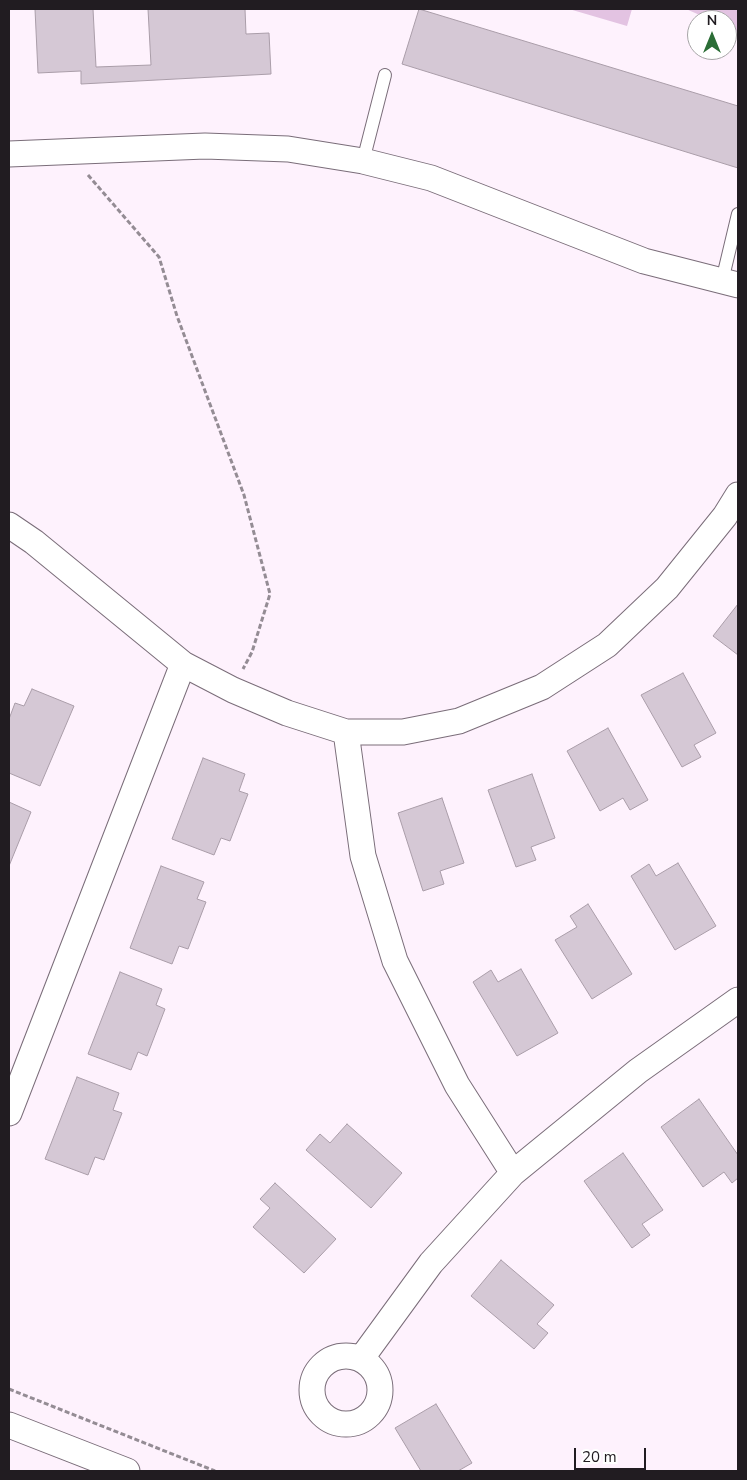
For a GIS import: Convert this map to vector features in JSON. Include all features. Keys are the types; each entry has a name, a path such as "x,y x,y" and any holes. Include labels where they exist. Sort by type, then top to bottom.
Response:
{"street":[{"path":"9,154 205,146 288,149 363,161 431,178 644,261 730,283"},
{"path":"9,525 34,542 183,664 233,690 287,713 346,732 404,732 459,722 542,687 607,645 668,588 725,516 738,495"},
{"path":"9,1112 183,664"},
{"path":"346,732 363,856 395,961 457,1085 513,1174"},
{"path":"361,1359 431,1263 513,1174 638,1071 738,1000"},
{"path":"9,1424 127,1471"}],"lane":[{"path":"363,161 386,75"},
{"path":"730,283 738,214"}],"path":[{"path":"64,153 98,185 159,257 177,316 244,495 270,594 252,652 233,690"},
{"path":"9,1389 215,1471"}],"shaded area":[{"path":"569,9 632,9 627,26"},
{"path":"686,9 738,9 738,32 737,10"}],"building":[{"path":"35,9 93,9 96,67 151,65 148,9 245,9 246,34 269,33 271,74 81,84 81,71 38,73"},
{"path":"419,9 738,106 738,168 402,64"},
{"path":"738,604 738,655 713,636"},
{"path":"683,673 716,733 694,745 701,757 682,767 641,695"},
{"path":"32,689 74,706 40,786 9,773 9,719 15,703 24,706"},
{"path":"608,728 648,800 630,810 623,798 600,811 567,751"},
{"path":"203,758 245,774 239,791 248,794 230,841 221,838 214,855 172,839"},
{"path":"532,774 555,838 531,847 536,860 516,867 488,790"},
{"path":"442,798 464,863 440,871 444,884 423,891 398,813"},
{"path":"9,802 31,812 9,866"},
{"path":"678,863 716,926 675,950 631,876 649,864 656,876"},
{"path":"161,866 204,882 197,899 206,902 188,949 179,946 172,964 130,948"},
{"path":"588,904 632,974 592,999 555,940 577,927 570,916"},
{"path":"521,969 558,1033 517,1056 473,982 491,970 498,982"},
{"path":"120,972 162,989 156,1005 165,1009 147,1056 138,1052 131,1070 88,1054"},
{"path":"77,1077 119,1093 113,1110 122,1113 104,1160 95,1157 88,1175 45,1159"},
{"path":"699,1099 738,1155 738,1178 732,1183 724,1172 703,1187 661,1127"},
{"path":"347,1124 402,1173 371,1208 306,1150 320,1134 330,1143"},
{"path":"623,1153 663,1210 642,1224 650,1235 632,1248 584,1181"},
{"path":"275,1183 336,1239 304,1273 253,1227 270,1208 260,1199"},
{"path":"501,1260 554,1305 537,1324 548,1333 534,1349 471,1296"},
{"path":"436,1404 472,1463 458,1471 421,1471 395,1428"}]}
